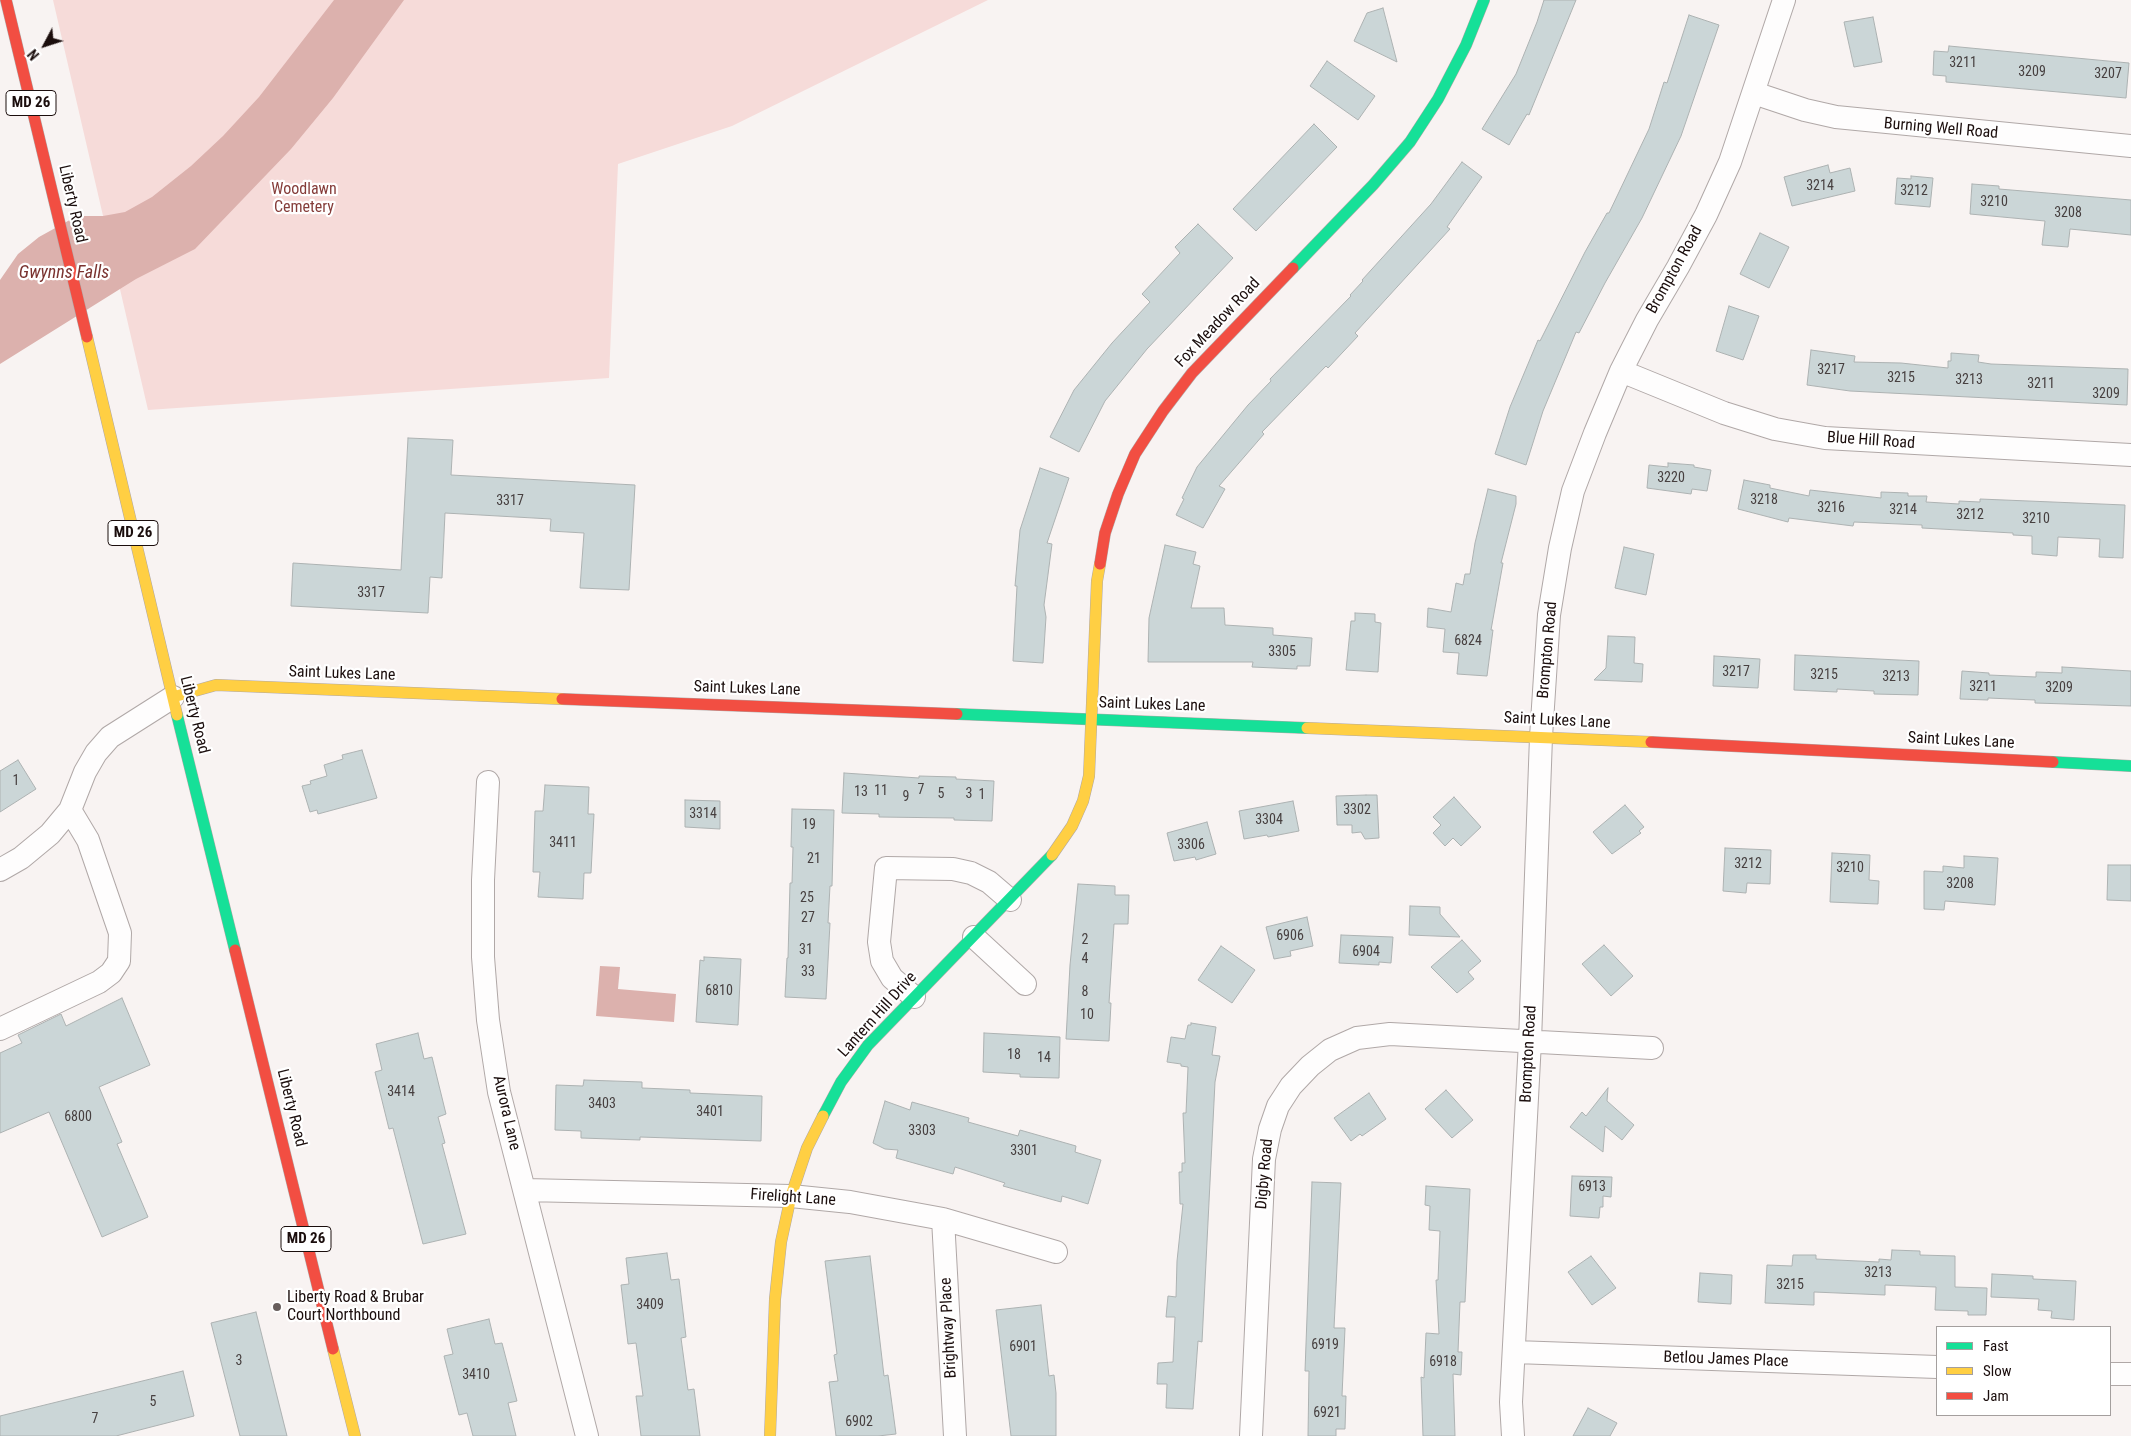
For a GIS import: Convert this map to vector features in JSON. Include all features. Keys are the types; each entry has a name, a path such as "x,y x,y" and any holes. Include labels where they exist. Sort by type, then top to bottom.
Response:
{"street":[{"name":"Liberty Road","path":"6,0 5,16 56,206 173,697 355,1436"},
{"name":"Fox Meadow Road","path":"1092,719 1097,581 1105,533 1118,494 1135,454 1163,411 1192,373 1373,185 1410,142 1438,99 1466,45 1484,0"},
{"name":"Brompton Road","path":"1513,1436 1511,1402 1530,1041 1541,736 1549,615 1560,548 1574,491 1595,432 1621,372 1647,320 1706,215 1730,162 1784,0"},
{"name":"Burning Well Road","path":"1754,93 1836,118 2131,146"},
{"name":"Blue Hill Road","path":"1621,372 1724,413 1775,429 1825,438 2131,455"},
{"name":"Saint Lukes Lane","path":"173,697 216,685 1541,736 2131,766"},
{"path":"0,870 21,858 50,834 70,810 84,772 96,753 110,737 173,697"},
{"name":"Lantern Hill Drive","path":"770,1436 775,1299 781,1242 791,1196 807,1148 841,1082 868,1046 1057,850 1072,826 1083,801 1089,776 1092,719"},
{"name":"Aurora Lane","path":"488,782 483,880 483,947 488,1020 499,1092 587,1436"},
{"path":"0,1029 100,982 111,973 119,961 120,933 88,840 70,810"},
{"path":"914,997 892,978 882,962 879,942 886,868 953,869 971,872 989,882 1010,900"},
{"path":"974,937 1025,984"},
{"name":"Digby Road","path":"1251,1436 1264,1159 1270,1129 1278,1106 1291,1086 1310,1066 1330,1050 1357,1038 1390,1034 1652,1048"},
{"name":"Firelight Lane","path":"525,1190 791,1196 859,1204 943,1219 1056,1252"},
{"name":"Brightway Place","path":"943,1219 955,1436"},
{"name":"Betlou James Place","path":"1515,1352 1936,1367"},
{"path":"2111,1374 2131,1374"}],"green space":[{"name":"Woodlawn Cemetery","path":"53,0 988,0 732,126 618,164 609,378 148,410"}],"water":[{"name":"Gwynns Falls","path":"334,0 404,0 333,98 291,149 195,249 136,279 0,364 0,280 18,254 39,237 77,216 103,216 125,212 152,197 191,166 223,136 259,97"},
{"path":"600,966 620,967 618,989 676,994 674,1022 596,1016"}],"building":[{"path":"1544,0 1576,0 1529,115 1527,114 1509,145 1482,129 1516,74"},
{"path":"1383,8 1397,62 1354,41 1367,13"},
{"path":"1689,15 1719,25 1681,136 1642,218 1579,333 1576,332 1543,411 1526,465 1495,454 1510,407 1538,340 1540,341 1585,252 1607,213 1609,213 1649,129 1664,82 1667,83"},
{"path":"1873,17 1882,62 1854,67 1844,22"},
{"path":"1949,46 2129,63 2126,98 1946,82 1946,76 1933,75 1934,51 1948,52"},
{"path":"1327,61 1375,96 1358,120 1310,86"},
{"path":"1314,124 1337,147 1256,231 1233,209"},
{"path":"1462,162 1482,177 1447,227 1450,229 1355,333 1358,336 1262,432 1264,434 1219,486 1225,489 1203,528 1176,515 1197,467 1248,405 1271,381 1270,379 1351,296 1362,280 1431,204"},
{"path":"1828,165 1830,173 1850,168 1855,191 1792,206 1784,177"},
{"path":"1911,176 1933,178 1930,207 1895,204 1897,178 1911,179"},
{"path":"1972,184 1999,186 1999,189 2131,200 2131,235 2070,229 2068,247 2042,245 2045,221 1970,214"},
{"path":"1198,224 1233,258 1147,349 1105,401 1079,452 1050,437 1074,390 1112,343 1150,302 1142,294 1180,253 1175,247"},
{"path":"1760,233 1789,247 1769,288 1740,274"},
{"path":"1729,306 1759,316 1743,360 1716,351"},
{"path":"1811,350 1855,356 1854,362 1901,363 1948,368 1948,361 1951,361 1951,353 1979,355 1978,362 1991,364 2128,369 2127,405 1850,391 1807,385"},
{"path":"408,438 453,440 451,475 635,485 629,590 580,588 584,533 550,531 551,519 445,513 442,578 430,577 428,613 291,606 293,563 401,570"},
{"path":"1668,463 1694,465 1694,467 1711,470 1707,491 1692,489 1691,494 1647,488 1649,465 1668,467"},
{"path":"1040,468 1069,478 1047,543 1052,544 1044,605 1046,617 1043,663 1013,661 1017,586 1015,586 1020,530"},
{"path":"1744,480 1770,485 1770,488 1809,496 1810,490 1881,498 1881,492 1908,493 1908,496 1927,496 1926,502 1959,504 1959,501 1980,502 1980,499 2125,505 2123,558 2099,557 2100,539 2058,537 2057,556 2032,554 2032,536 2013,535 2013,533 1922,528 1922,525 1854,522 1853,526 1789,518 1788,522 1738,509"},
{"path":"1488,489 1516,496 1516,504 1501,563 1503,563 1491,630 1493,630 1487,676 1457,674 1459,653 1443,652 1445,629 1427,627 1428,608 1451,612 1456,583 1463,585 1465,574 1470,574 1475,543"},
{"path":"1165,545 1196,552 1193,564 1200,566 1191,608 1224,608 1225,625 1273,628 1273,635 1312,638 1310,666 1297,666 1297,669 1252,667 1253,662 1148,662 1149,618"},
{"path":"1624,547 1654,554 1646,595 1615,588"},
{"path":"1355,613 1375,614 1375,622 1381,623 1378,672 1346,670 1351,621 1355,621"},
{"path":"1608,636 1635,637 1634,663 1643,664 1642,682 1594,680 1606,668"},
{"path":"1795,655 1919,661 1918,695 1874,694 1874,691 1837,689 1837,692 1794,690"},
{"path":"1714,656 1760,659 1758,688 1713,686"},
{"path":"2062,667 2131,671 2131,706 2035,703 2035,700 1988,698 1988,700 1960,699 1962,671 1989,673 1989,675 2036,677 2036,672 2062,673"},
{"path":"362,750 377,798 318,814 317,810 310,812 302,786 311,784 310,781 327,776 324,765 343,759 342,755"},
{"path":"18,760 36,789 0,812 0,771"},
{"path":"844,773 919,778 919,776 956,777 956,779 994,781 992,821 954,820 954,818 879,817 879,814 842,813"},
{"path":"545,785 589,787 588,814 594,814 591,873 584,873 583,899 538,897 540,872 533,872 535,811 543,811"},
{"path":"1377,795 1379,838 1365,839 1361,832 1352,833 1352,825 1337,825 1336,796"},
{"path":"1454,797 1481,827 1461,846 1453,838 1445,846 1433,833 1441,825 1433,817"},
{"path":"685,800 720,801 720,829 685,827"},
{"path":"1293,801 1299,831 1244,839 1239,811"},
{"path":"1625,805 1644,827 1639,831 1641,833 1612,854 1593,832"},
{"path":"792,809 834,810 826,999 785,997 790,883 792,883"},
{"path":"1207,822 1216,854 1196,860 1195,857 1174,861 1167,833"},
{"path":"1725,848 1771,850 1770,884 1747,883 1746,893 1723,891"},
{"path":"1832,853 1870,855 1869,880 1879,881 1878,904 1830,902"},
{"path":"1964,856 1998,858 1995,905 1945,901 1944,910 1924,909 1924,871 1943,872 1943,866 1964,868"},
{"path":"2108,865 2131,865 2131,901 2107,900"},
{"path":"1078,884 1115,886 1115,895 1129,895 1128,924 1114,924 1109,1003 1111,1003 1109,1041 1066,1039 1070,965"},
{"path":"1410,906 1440,907 1440,914 1460,937 1409,935"},
{"path":"1307,917 1313,946 1290,951 1291,956 1274,959 1266,927"},
{"path":"1341,935 1393,937 1391,963 1379,962 1379,965 1339,963"},
{"path":"1462,940 1481,961 1468,972 1474,979 1457,993 1431,967"},
{"path":"1604,945 1633,976 1611,996 1582,964"},
{"path":"1221,946 1255,970 1232,1003 1198,980"},
{"path":"704,957 741,959 738,1025 696,1022 700,960 704,961"},
{"path":"122,998 150,1065 99,1087 122,1142 117,1144 148,1217 102,1237 49,1112 0,1133 0,1053 22,1043 18,1035 61,1014 66,1026"},
{"path":"1191,1023 1216,1027 1212,1055 1220,1056 1215,1082 1202,1342 1198,1341 1193,1409 1166,1408 1167,1384 1157,1384 1158,1363 1173,1362 1175,1317 1166,1317 1168,1296 1176,1297 1177,1261 1183,1204 1180,1204 1179,1172 1182,1172 1182,1163 1185,1163 1183,1113 1186,1113 1188,1067 1167,1062 1171,1037 1185,1039 1188,1025 1191,1025"},
{"path":"418,1033 424,1059 432,1057 446,1114 438,1117 445,1143 442,1144 466,1234 423,1244 393,1128 389,1129 375,1072 382,1070 376,1044"},
{"path":"984,1033 1060,1037 1059,1078 1020,1077 1020,1074 983,1072"},
{"path":"584,1080 642,1082 642,1088 690,1090 690,1093 762,1096 761,1141 640,1137 640,1140 581,1138 581,1131 555,1130 556,1085 583,1086"},
{"path":"1608,1088 1607,1101 1634,1125 1622,1140 1605,1126 1603,1152 1570,1127 1582,1112 1586,1116"},
{"path":"1446,1090 1473,1120 1452,1138 1425,1109"},
{"path":"1369,1093 1386,1119 1362,1136 1360,1134 1351,1141 1334,1118"},
{"path":"885,1101 910,1110 912,1102 969,1118 968,1122 1018,1136 1020,1130 1076,1146 1075,1152 1101,1160 1088,1204 1062,1196 1061,1202 1003,1186 1005,1183 955,1167 953,1174 896,1158 898,1150 885,1149 873,1143"},
{"path":"1572,1176 1612,1177 1611,1197 1603,1196 1603,1207 1600,1207 1599,1218 1570,1216"},
{"path":"1312,1182 1341,1183 1334,1328 1345,1328 1342,1396 1346,1396 1345,1429 1336,1429 1336,1436 1308,1436 1309,1371 1305,1371"},
{"path":"1426,1186 1470,1189 1465,1302 1460,1302 1458,1352 1462,1352 1461,1375 1453,1374 1455,1436 1423,1436 1421,1377 1424,1378 1426,1333 1439,1334 1436,1280 1438,1280 1440,1231 1429,1230 1430,1206 1425,1205"},
{"path":"1892,1250 1920,1251 1920,1255 1955,1256 1955,1287 1987,1288 1986,1315 1968,1315 1968,1311 1935,1310 1936,1287 1885,1285 1885,1295 1814,1292 1814,1305 1765,1303 1767,1265 1792,1266 1793,1255 1816,1255 1816,1259 1879,1262 1879,1259 1891,1260"},
{"path":"667,1253 671,1280 679,1279 686,1337 681,1338 688,1390 694,1389 700,1436 641,1436 636,1396 643,1396 636,1343 628,1344 621,1285 629,1284 626,1258"},
{"path":"870,1256 884,1376 888,1375 896,1434 836,1436 829,1382 838,1381 834,1355 837,1354 825,1261"},
{"path":"1591,1256 1616,1288 1592,1305 1568,1272"},
{"path":"1700,1273 1732,1275 1731,1304 1698,1302"},
{"path":"1992,1274 2033,1276 2033,1279 2076,1281 2074,1320 2051,1318 2052,1311 2038,1310 2039,1299 1991,1297"},
{"path":"1041,1305 1049,1376 1054,1375 1056,1436 1011,1436 996,1310"},
{"path":"256,1312 287,1436 240,1436 211,1323"},
{"path":"489,1319 495,1344 502,1343 517,1401 508,1403 516,1436 473,1436 467,1413 459,1415 444,1356 453,1354 447,1329"},
{"path":"183,1371 194,1416 116,1436 0,1436 0,1416"},
{"path":"1588,1408 1617,1423 1610,1436 1573,1436"}],"traffic: fast":[{"path":"1293,268 1373,185 1410,142 1438,99 1466,45 1484,0"},
{"path":"957,714 1307,728"},
{"path":"177,715 235,950"},
{"path":"2053,762 2131,766"},
{"path":"823,1116 841,1082 868,1045 1052,855"}],"traffic: slow":[{"path":"87,337 177,715"},
{"path":"1052,855 1072,826 1083,801 1089,776 1097,581 1100,564"},
{"path":"173,697 216,685 562,699"},
{"path":"1307,728 1651,742"},
{"path":"770,1436 775,1299 781,1242 791,1196 807,1148 823,1116"},
{"path":"333,1349 355,1436"}],"traffic: jam":[{"path":"6,0 87,337"},
{"path":"1100,564 1105,533 1118,494 1135,454 1163,411 1192,373 1293,268"},
{"path":"562,699 957,714"},
{"path":"1651,742 2053,762"},
{"path":"235,950 333,1349"}],"place":[{"name":"Liberty Road & Brubar Court Northbound","path":"277,1307"}]}
